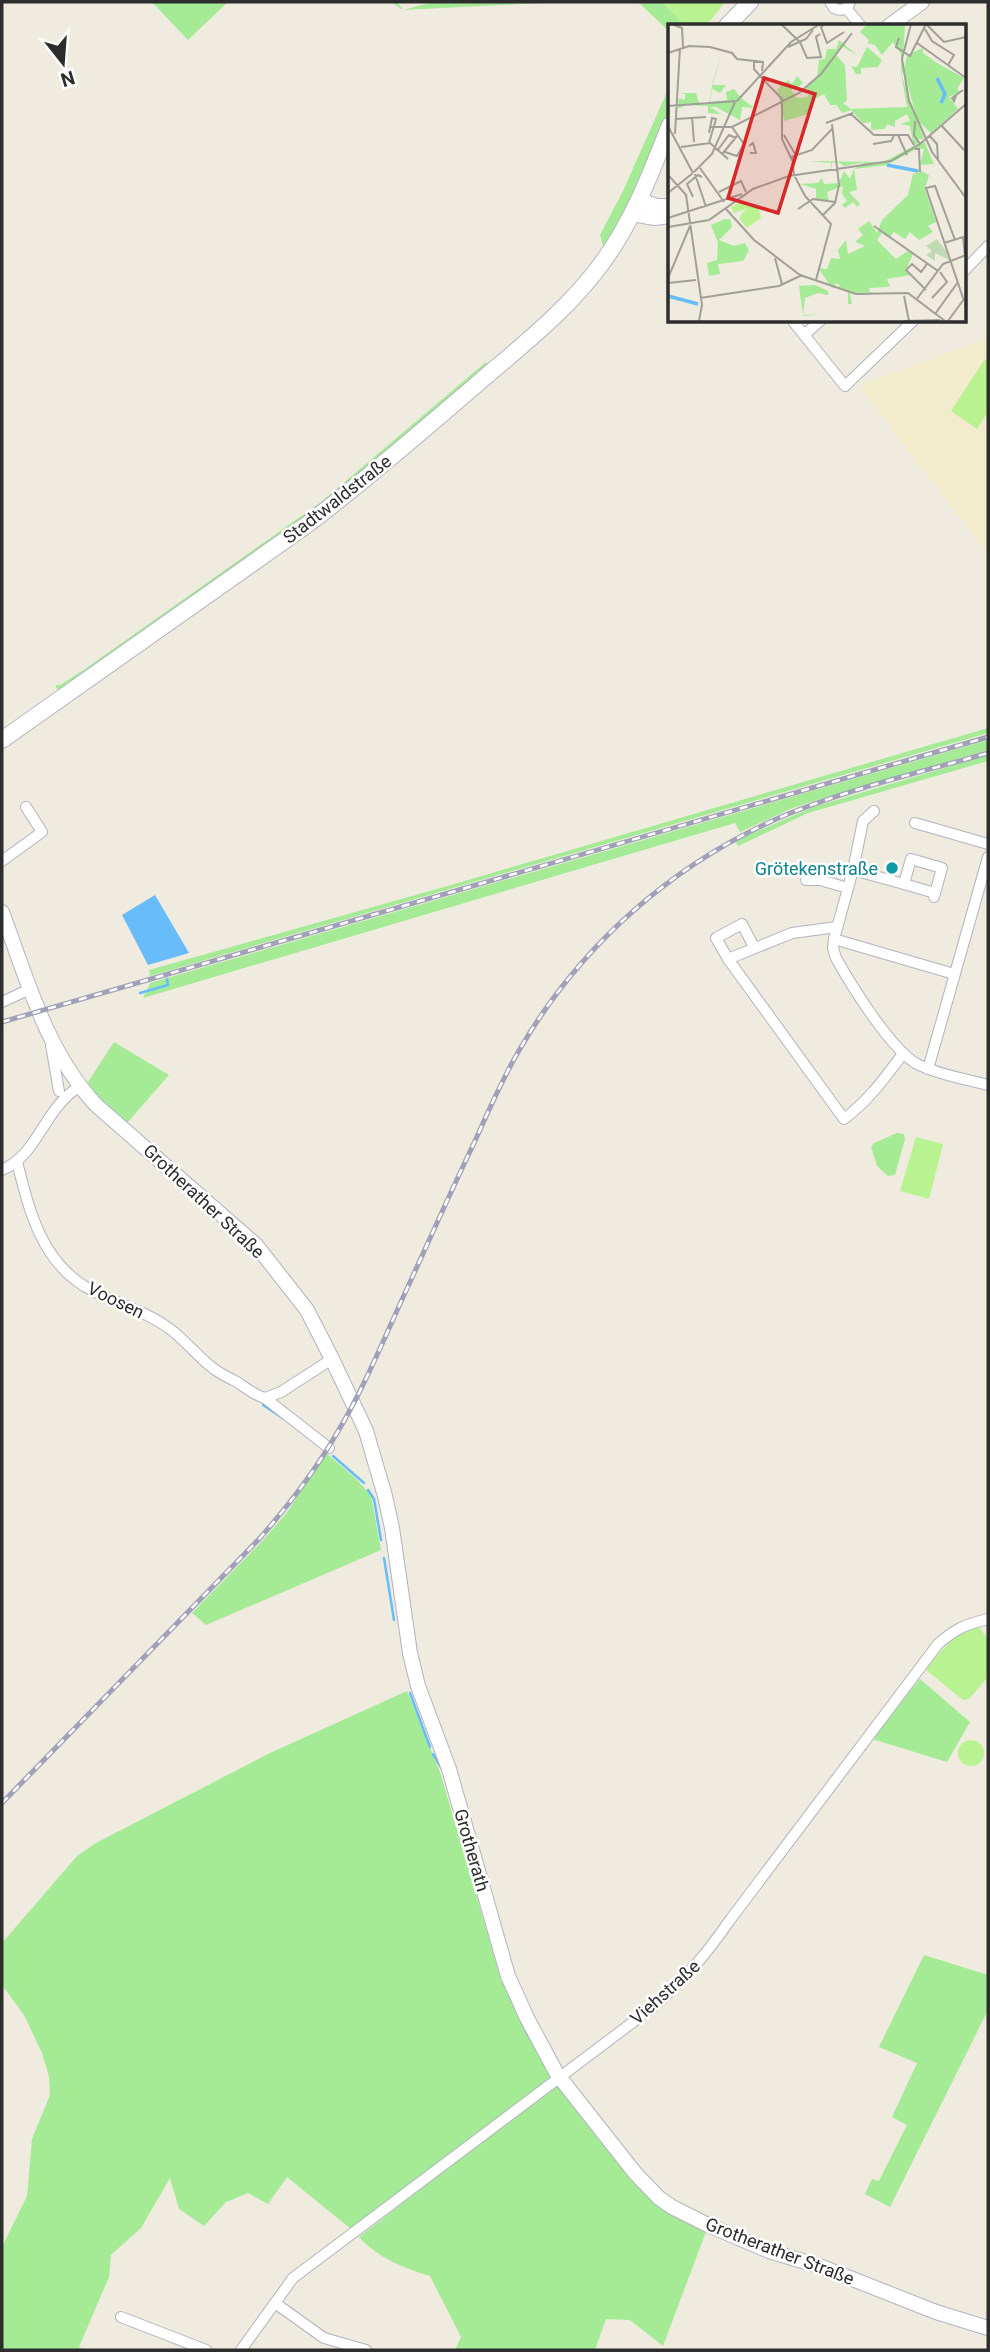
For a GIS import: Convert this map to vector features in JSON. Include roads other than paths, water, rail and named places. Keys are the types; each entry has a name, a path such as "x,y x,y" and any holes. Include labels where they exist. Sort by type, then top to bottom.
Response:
{"main road":[{"path":"729,24 750,2"},
{"name":"Stadtwaldstraße","path":"2,740 252,565 352,491 558,313 603,262 636,207 668,130"}],"street":[{"path":"831,2 837,10 848,5 860,24"},
{"path":"892,24 922,2"},
{"path":"636,207 668,215"},
{"path":"965,270 988,246"},
{"path":"794,322 845,386 910,322"},
{"path":"804,335 819,322"},
{"path":"2,861 42,832 26,807"},
{"path":"874,811 863,821 834,939 833,948 841,968 902,1055 928,1069 988,1085"},
{"path":"915,823 988,844"},
{"path":"928,1069 988,857"},
{"path":"853,870 934,895 942,867 911,859 904,884"},
{"path":"806,880 820,880 848,888"},
{"path":"2,912 50,1038 59,1091 54,1109"},
{"path":"754,947 742,924 716,938 728,959 844,1119 876,1090 902,1055"},
{"path":"728,959 792,933 837,927"},
{"path":"834,939 954,974"},
{"path":"2,1002 30,989"},
{"name":"Grotherather Straße","path":"50,1038 75,1081 96,1105 256,1245 307,1310 366,1431 392,1528 405,1619"},
{"path":"59,1091 75,1081"},
{"path":"2,1170 17,1162 75,1081"},
{"name":"Voosen","path":"17,1162 31,1217 44,1244 59,1263 83,1285 167,1327 190,1344 214,1368 253,1394 265,1398 329,1448"},
{"path":"265,1398 281,1392 332,1359"},
{"name":"Grotherath","path":"405,1619 418,1686 449,1769 508,1976 540,2046 558,2075"},
{"name":"Viehstraße","path":"241,2350 293,2278 558,2075 653,2007 696,1966 938,1644 952,1631 988,1619"},
{"name":"Grotherather Straße","path":"558,2075 635,2173 650,2190 666,2202 708,2225 769,2251 822,2267 936,2312 988,2336"},
{"path":"275,2303 324,2338 366,2350"},
{"name":"Grotherather Straße","path":"936,2312 988,2328"},
{"path":"121,2317 206,2350"}],"water":[{"path":"155,895 189,953 148,965 122,915"}],"waterway":[{"path":"140,993 168,985 167,979"},
{"path":"263,1405 284,1419"},
{"path":"333,1456 364,1483"},
{"path":"368,1490 374,1499 381,1540"},
{"path":"384,1558 394,1620"},
{"path":"410,1693 430,1747"},
{"path":"433,1754 442,1769"},
{"path":"526,2031 533,2043"}],"railway":[{"path":"2,1022 988,737"},
{"path":"2,1803 260,1538 311,1474 348,1415 367,1377 511,1065 541,1015 599,944 632,912 668,883 746,834 788,814 837,796 988,753"}],"place":[{"name":"Grötekenstraße","path":"892,868"}]}
